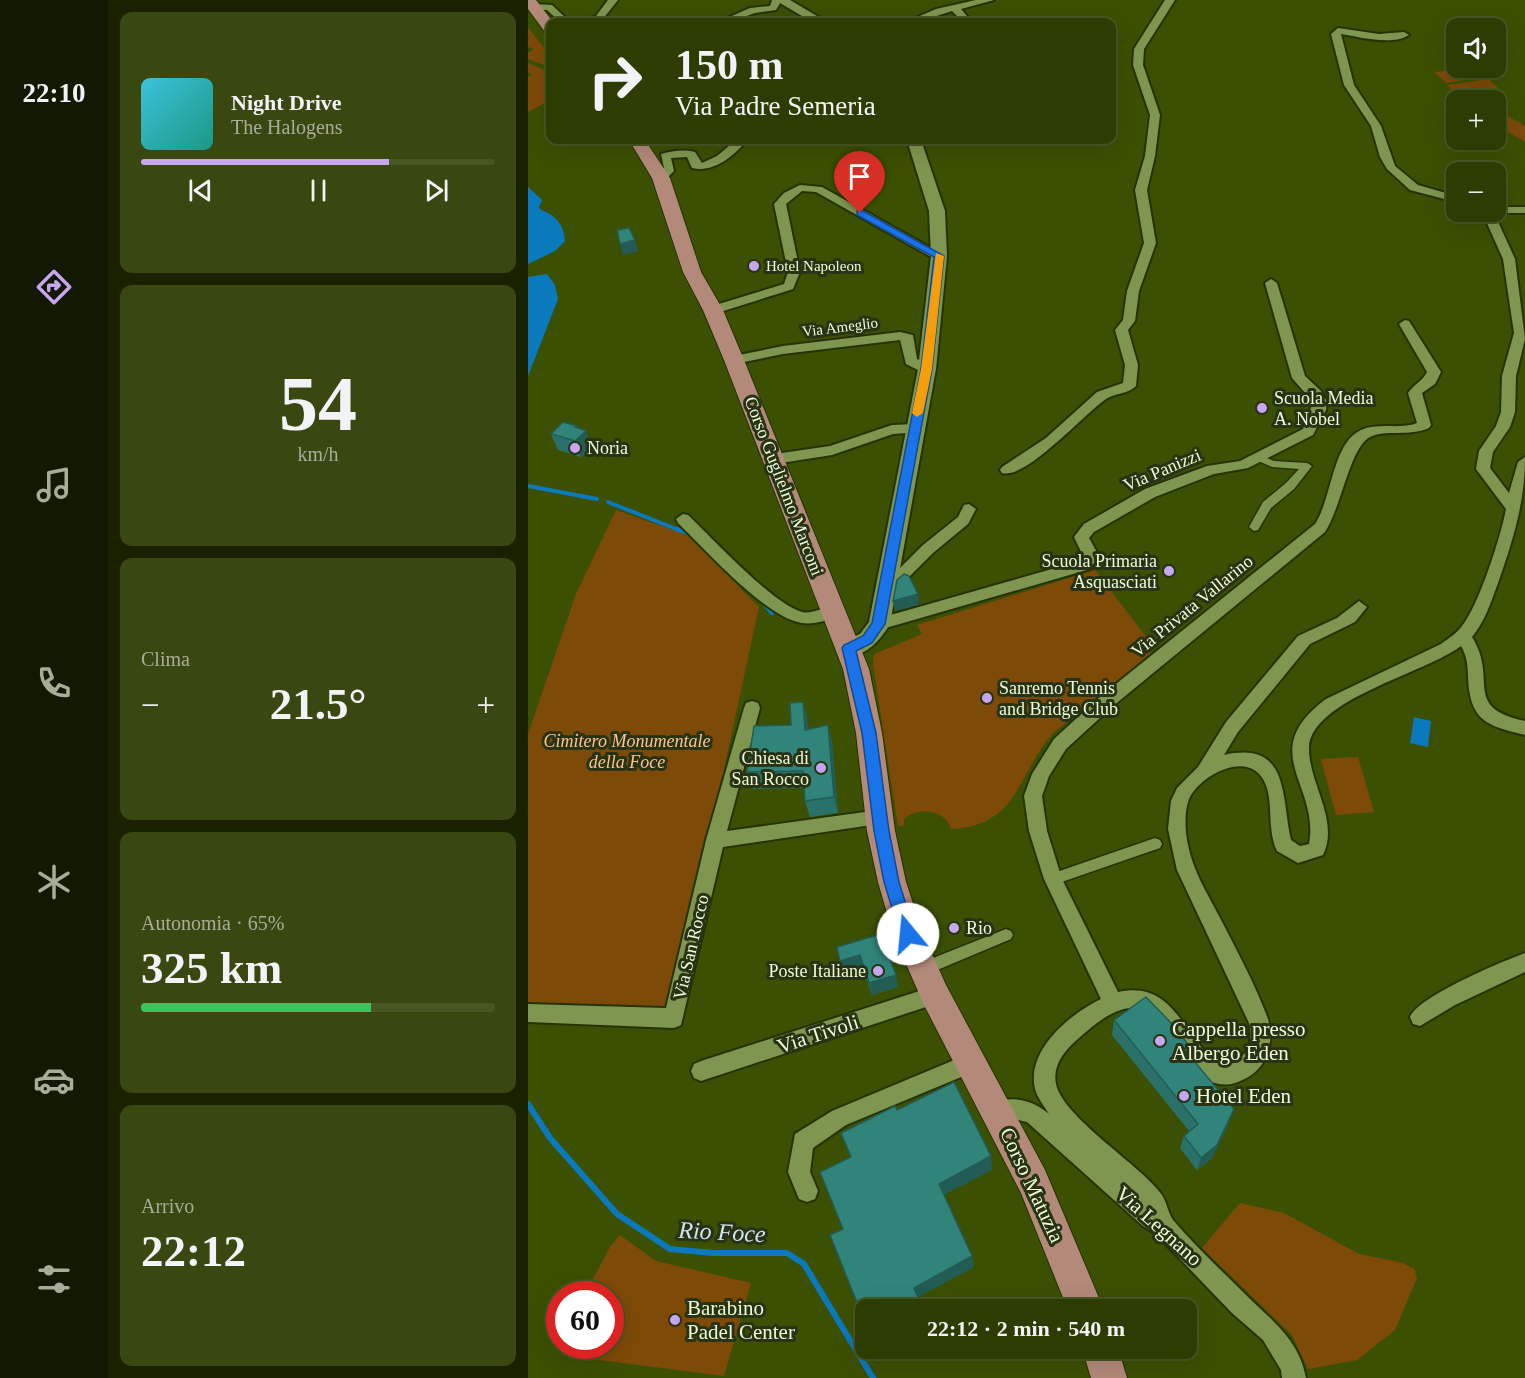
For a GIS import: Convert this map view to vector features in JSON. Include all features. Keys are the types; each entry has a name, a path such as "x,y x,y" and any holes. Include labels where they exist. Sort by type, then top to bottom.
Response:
{"main road":[{"path":"779,0 814,18"},
{"path":"532,4 546,23"},
{"path":"640,144 661,178 675,216 684,253 713,310"},
{"path":"849,648 868,640 879,624 927,369 939,256 938,211 915,144"},
{"name":"Corso Guglielmo Marconi","path":"713,310 775,459 849,648"},
{"name":"Corso Matuzia","path":"849,648 869,733 879,818 892,882 908,934 929,982 1033,1182 1081,1299"},
{"path":"1103,1359 1109,1378"}],"street":[{"path":"599,18 613,0"},
{"path":"733,18 753,10 773,8 779,0"},
{"path":"920,18 989,0"},
{"path":"1007,470 1051,441 1102,395 1129,386 1131,381 1131,367 1121,330 1129,321 1133,291 1150,243 1149,225 1141,190 1150,156 1155,115 1138,65 1139,49 1141,42 1154,28 1170,0"},
{"path":"532,4 549,7 561,18"},
{"path":"955,8 964,18"},
{"path":"1404,36 1379,37 1338,31 1336,34 1344,58 1345,75 1350,90 1376,126 1385,155 1395,175 1409,185 1435,196 1446,198"},
{"path":"661,178 670,169 665,156 692,154 696,165 703,167 723,157 738,144"},
{"path":"713,310 789,286 794,272 780,204 800,188 809,186 829,194 939,256"},
{"path":"1506,210 1525,210"},
{"path":"1493,222 1509,259 1520,333 1509,376 1508,412 1503,427 1486,451 1483,469 1514,509"},
{"name":"Via Panizzi","path":"879,624 1085,565 1090,561 1091,556 1081,537 1089,528 1150,493 1212,469 1243,465 1308,432 1319,410 1316,394 1299,378 1291,359 1271,283"},
{"name":"Via Privata Vallarino","path":"1113,1003 1053,879 1038,831 1033,796 1041,774 1059,744 1107,701 1320,528 1331,512 1338,474 1359,437 1374,431 1420,428 1424,425 1415,393 1420,386 1430,381 1434,372 1405,324"},
{"name":"Via Ameglio","path":"734,360 905,336 908,338 911,361 927,369"},
{"path":"775,459 832,450 892,430 915,429"},
{"path":"1254,528 1267,505 1290,486 1307,466 1272,464 1258,457"},
{"path":"1206,768 1238,760 1261,765 1271,775 1275,789 1278,828 1283,845 1298,855 1317,849 1321,835 1300,752 1305,729 1314,716 1329,704 1421,661 1463,636 1480,614 1508,534 1525,462"},
{"path":"885,591 963,520 969,509"},
{"path":"683,519 773,602 796,616 804,618 833,612"},
{"path":"1164,1226 1162,1215 1151,1198 1071,1124 1050,1099 1043,1080 1042,1069 1059,1042 1082,1022 1113,1003 1129,999 1149,1001 1161,1009 1210,1069 1232,1074 1244,1070 1255,1056 1260,1044 1261,1028 1180,854 1177,814 1183,794 1206,768 1232,727 1304,640 1319,630 1350,619 1359,607"},
{"path":"1463,636 1472,649 1478,703 1483,712 1498,722 1525,728"},
{"name":"Via San Rocco","path":"528,1013 674,1018 716,840 752,708"},
{"path":"716,840 879,818"},
{"path":"1053,879 1155,844"},
{"path":"929,982 1006,935"},
{"path":"1420,1017 1448,998 1525,962"},
{"name":"Via Tivoli","path":"701,1071 929,982"},
{"path":"807,1191 799,1172 803,1143 839,1118 971,1063"},
{"name":"Via Legnano","path":"997,1111 1010,1108 1032,1113 1151,1218 1164,1226 1240,1305 1271,1332 1292,1366 1294,1378"}],"green space":[{"path":"528,27 546,51 546,66 528,59 528,53 534,49 528,47"},
{"path":"528,63 546,72 546,102 528,112 528,77 532,75 528,72"},
{"path":"1446,71 1446,78 1476,78 1446,83 1435,72"},
{"path":"1489,79 1500,90 1452,90 1447,85"},
{"path":"1506,115 1525,126 1525,142 1506,131"},
{"name":"Cimitero Monumentale della Foce","path":"616,510 687,535 759,607 672,1010 528,1007 528,734 576,594"},
{"name":"Sanremo Tennis and Bridge Club","path":"1095,570 1150,642 1148,650 1151,653 1053,733 1014,795 1004,808 991,818 974,825 951,829 943,817 923,812 909,815 904,819 904,825 898,826 873,664 874,654 922,634 917,625"},
{"path":"1358,757 1374,812 1336,815 1321,759"},
{"path":"1240,1203 1284,1213 1359,1254 1403,1263 1414,1269 1417,1278 1395,1330 1357,1360 1308,1369 1292,1335 1202,1248"},
{"name":"Barabino Padel Center","path":"620,1235 656,1261 751,1283 724,1376 592,1359 624,1359 624,1281 592,1281 610,1247"}],"water":[{"path":"528,187 542,200 539,207 541,210 558,221 565,241 555,251 528,264"},
{"path":"547,274 555,285 558,299 528,376 528,277"},
{"path":"1414,717 1431,721 1428,747 1410,743"}],"building":[{"path":"629,228 635,240 620,244 617,230"},
{"path":"563,422 586,431 575,441 551,434"},
{"path":"904,574 909,576 918,594 893,601 897,580"},
{"path":"803,702 805,730 828,725 834,797 805,801 803,771 747,772 754,726 791,725 790,703"},
{"path":"881,934 896,975 869,983 860,955 840,961 837,947"},
{"path":"1146,997 1176,1028 1189,1046 1184,1049 1234,1109 1217,1145 1201,1158 1184,1136 1198,1124 1114,1020"},
{"path":"954,1082 991,1156 939,1184 972,1256 914,1288 919,1299 856,1299 830,1235 843,1229 820,1172 851,1157 841,1133 895,1106 897,1110"}],"waterway":[{"path":"528,486 597,499"},
{"path":"608,502 681,531"},
{"path":"677,529 690,534"},
{"path":"762,601 772,613"},
{"name":"Rio Foce","path":"528,1104 550,1138 617,1214 670,1249 714,1253 787,1253 804,1264 873,1378"}],"slow traffic":[{"path":"917,413 927,369 939,256"}],"place":[{"name":"Hotel Napoleon","path":"754,266"},
{"name":"Scuola Media A. Nobel","path":"1262,408"},
{"name":"Noria","path":"575,448"},
{"name":"Scuola Primaria Asquasciati","path":"1169,571"},
{"name":"Sanremo Tennis and Bridge Club","path":"987,698"},
{"name":"Chiesa di San Rocco","path":"821,768"},
{"name":"Rio","path":"954,928"},
{"name":"Poste Italiane","path":"878,971"},
{"name":"Cappella presso Albergo Eden","path":"1160,1041"},
{"name":"Hotel Eden","path":"1184,1096"},
{"name":"Barabino Padel Center","path":"675,1320"}],"route":[{"path":"860,213 939,256 927,369 879,624 868,640 849,648 856,669 869,733 881,831 892,882 908,934"}]}
